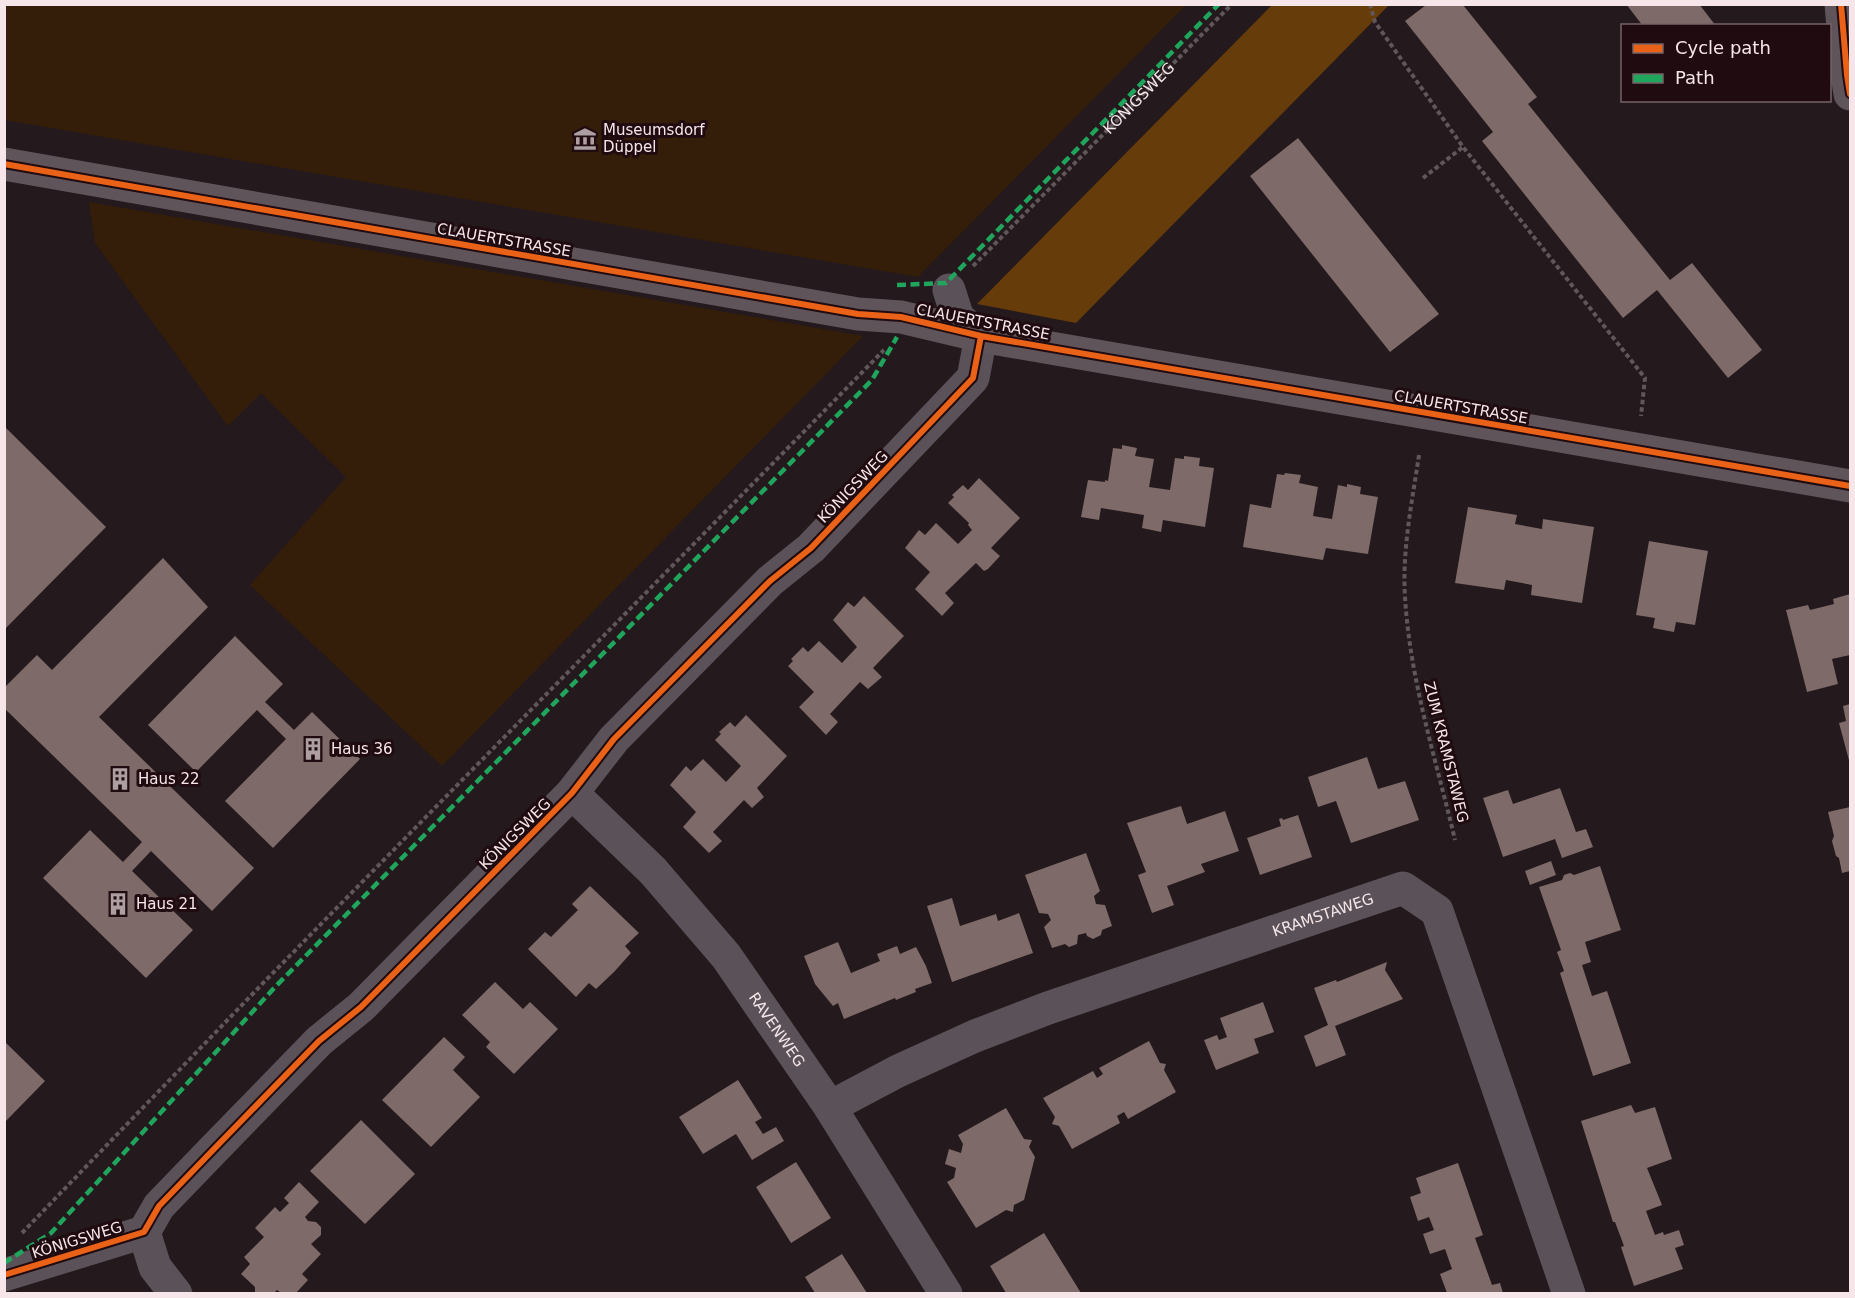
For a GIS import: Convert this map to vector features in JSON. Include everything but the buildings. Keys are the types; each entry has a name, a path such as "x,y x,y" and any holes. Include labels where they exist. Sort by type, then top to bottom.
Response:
{"street":[{"path":"1841,4 1847,75 1851,94"},
{"name":"CLAUERTSTRASSE","path":"4,164 846,312 901,318 981,336 1851,486"},
{"path":"949,290 958,318 981,336"},
{"name":"KÖNIGSWEG","path":"4,1275 144,1232 159,1206 214,1149 324,1037 361,1007 572,793 614,739 770,580 811,548 974,378 981,336"},
{"name":"RAVENWEG","path":"572,793 653,871 726,956 830,1107 946,1293"},
{"name":"KRAMSTAWEG","path":"830,1107 898,1071 975,1036 1038,1012 1403,888 1437,911 1569,1293"},
{"path":"144,1232 155,1268 176,1293"}],"path":[{"path":"1370,4 1375,22 1463,147 1645,378 1640,426"},
{"path":"1423,178 1463,147"},
{"path":"21,1235 260,987 889,345"}],"shaded area":[{"name":"Museumsdorf Düppel","path":"4,5 1186,5 918,277 5,120"},
{"path":"1272,5 1389,5 1076,323 977,304"},
{"path":"89,202 863,336 442,766 250,585 346,477 261,393 228,426 95,243"}],"marked path":[{"path":"897,285 946,283 1219,4"},
{"path":"4,1263 51,1233 276,986 872,380 897,337"}],"cycle path":[{"path":"1841,4 1850,94"},
{"path":"4,164 858,314 901,317 981,336 1850,486"},
{"path":"4,1275 144,1232 159,1206 214,1149 319,1041 361,1007 572,793 614,739 770,581 811,548 973,378 981,336"}],"place":[{"name":"Museumsdorf Düppel","path":"585,139"},
{"name":"Haus 36","path":"313,749"},
{"name":"Haus 22","path":"120,779"},
{"name":"Haus 21","path":"118,904"}]}
